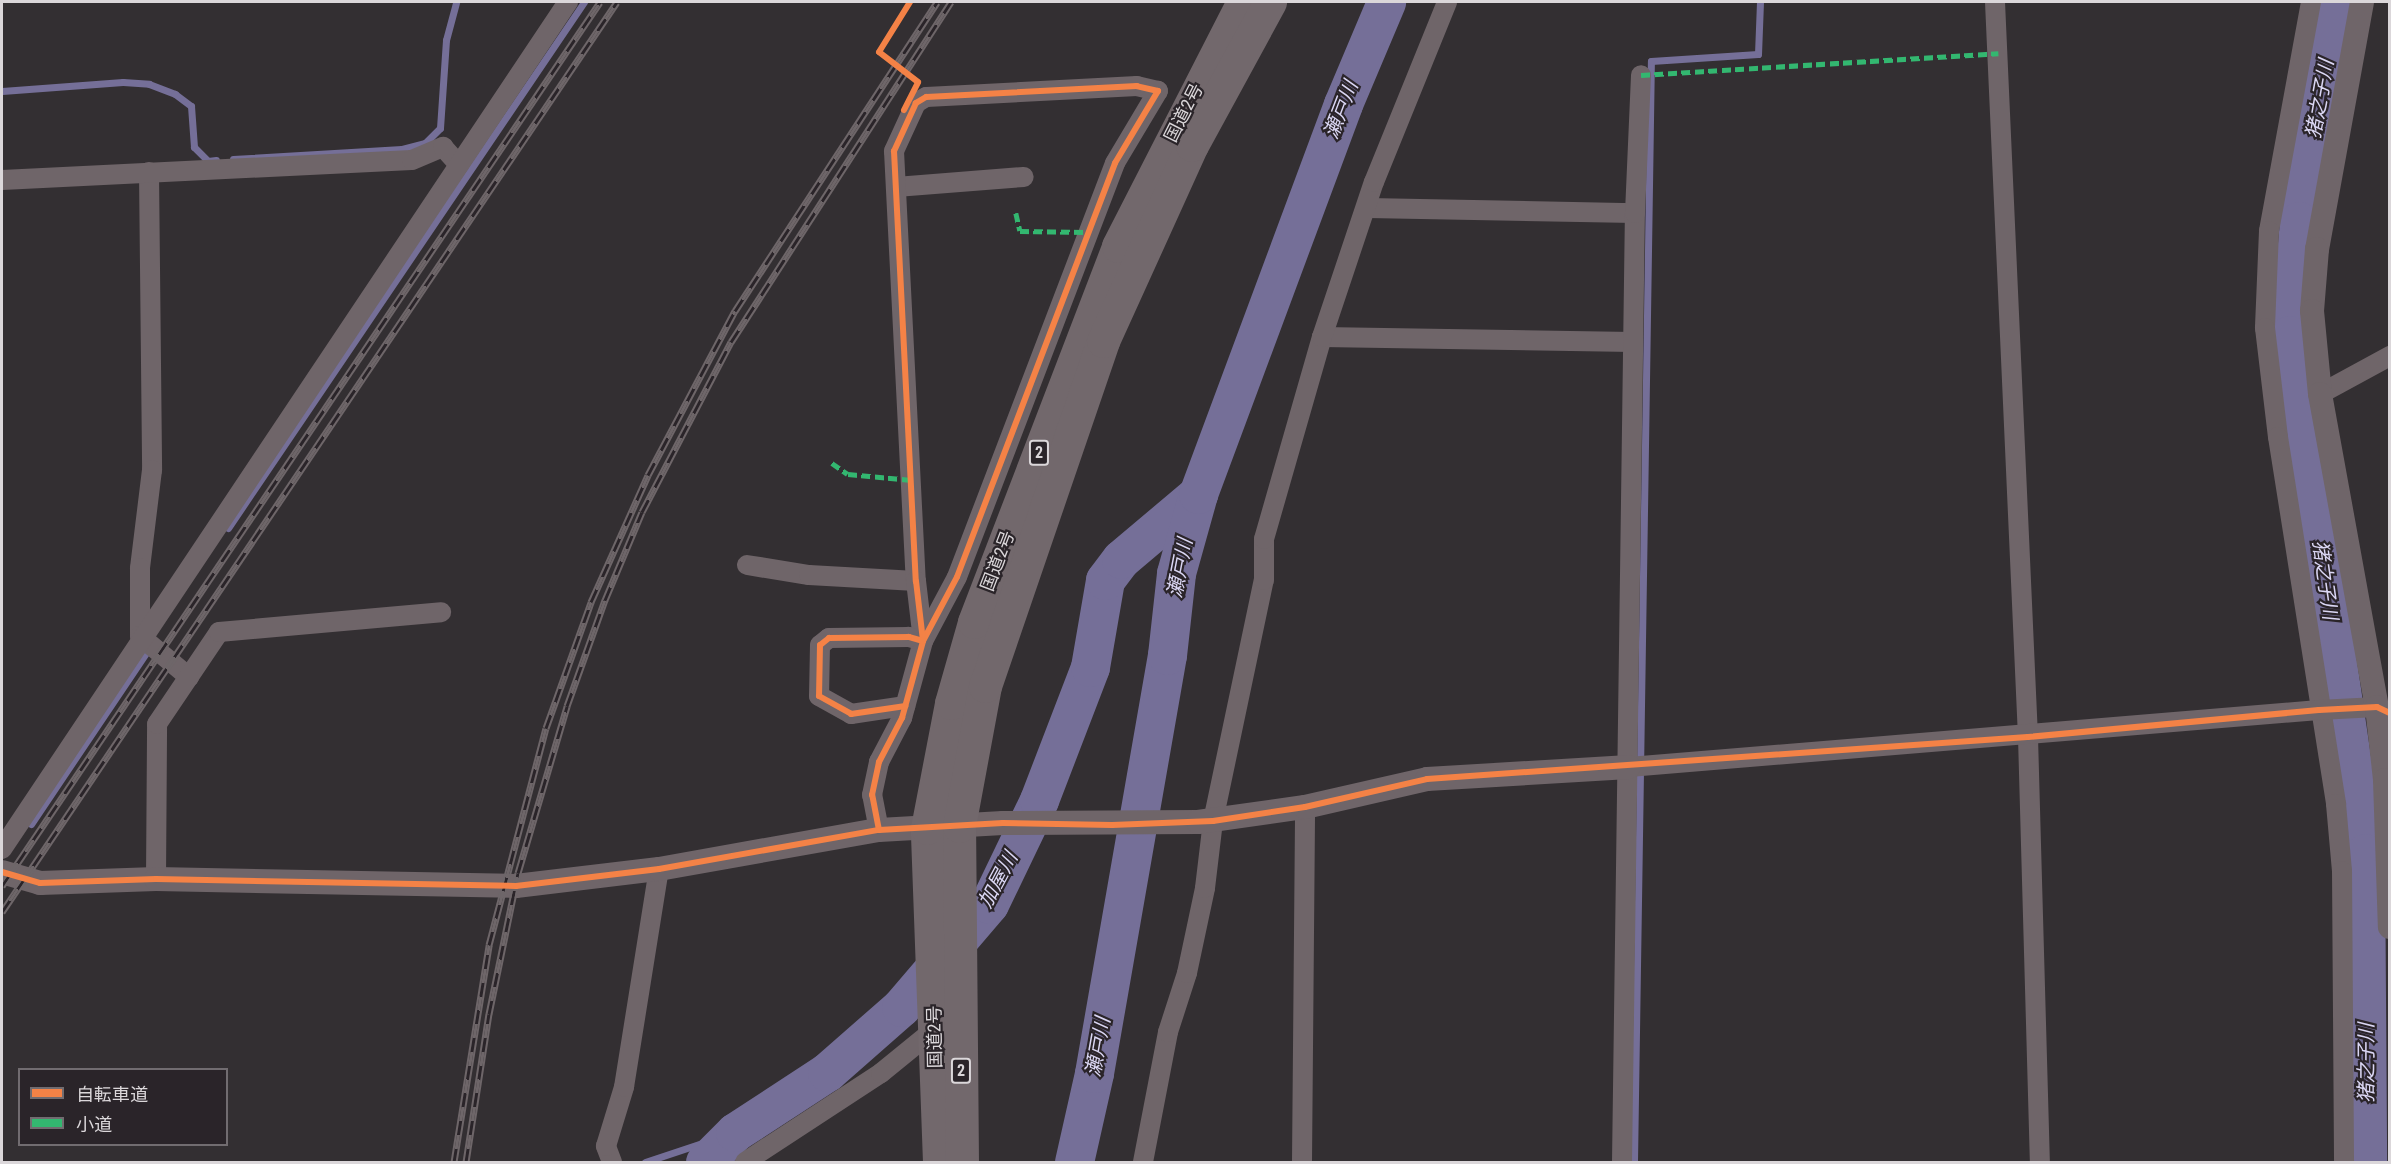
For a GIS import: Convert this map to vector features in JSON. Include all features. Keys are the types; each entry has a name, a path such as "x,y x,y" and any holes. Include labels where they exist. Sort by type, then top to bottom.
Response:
{"highway":[{"name":"国道2号","path":"939,1162 927,828 951,703 987,588 1173,98 1243,2"},
{"name":"国道2号","path":"962,1162 959,826 984,686 1103,341 1192,145 1270,2"}],"street":[{"path":"2,849 146,644 568,2"},
{"path":"1143,1162 1168,1032 1187,973 1205,888 1205,822 1264,580 1264,539 1322,337 1368,208 1374,182 1447,2"},
{"path":"1995,2 2028,737 2040,1162"},
{"path":"2311,2 2269,231 2265,279 2270,379 2323,710 2336,804 2342,871 2344,1162"},
{"path":"2362,2 2317,249 2312,311 2320,394 2377,709 2385,780 2390,927"},
{"path":"1622,1162 1637,766 1633,342 1635,213 1641,75"},
{"path":"879,830 872,795 879,762 905,706 923,641 957,577 1086,232 1115,163 1173,98 1137,86 926,98 916,103 894,151 916,581 923,641"},
{"path":"2,180 412,160 443,147 459,165"},
{"path":"149,172 152,470 140,568 146,644 189,677"},
{"path":"896,187 1024,177"},
{"path":"1368,208 1635,213"},
{"path":"1322,337 1633,342"},
{"path":"2320,394 2390,356"},
{"path":"747,565 809,575 916,581"},
{"path":"957,577 987,588"},
{"path":"156,879 157,724 219,632 441,612"},
{"path":"905,706 851,714 819,696 820,645 829,638 909,637 923,641"},
{"path":"2,872 40,883 156,879 516,886 660,869 879,830 1004,823 1205,822 1305,807 1427,779 2028,737 2323,710 2377,709"},
{"path":"1302,1162 1305,807"},
{"path":"609,1154 624,1087 660,869"},
{"path":"745,1162 881,1073 934,1018"}],"waterway":[{"path":"233,159 402,149 425,143 440,128 446,40 456,2"},
{"path":"228,528 584,2"},
{"name":"瀬戸川","path":"1074,1162 1094,1073 1167,655 1176,573 1198,494 1343,104 1386,2"},
{"path":"1634,1162 1651,61 1758,54 1760,2"},
{"name":"猪之子川","path":"2337,2 2299,221 2289,335 2365,853 2367,1162"},
{"path":"2,91 123,82 149,84 175,94 191,106 194,147 208,161 216,160"},
{"name":"加屋川","path":"705,1162 735,1132 827,1072 901,1007 989,904 1039,800 1090,667 1105,580 1121,559 1198,494"},
{"path":"31,824 150,647"},
{"path":"645,1162 735,1132"}],"railway":[{"path":"2,886 600,2"},
{"path":"2,912 617,2"},
{"path":"454,1162 489,945 546,728 591,602 648,475 735,311 937,2"},
{"path":"466,1162 489,1014 518,873 567,706 605,600 642,512 731,342 951,2"}],"marked path":[{"path":"1641,75 1998,53"},
{"path":"1016,213 1020,231 1086,232"},
{"path":"832,463 848,474 912,480"}],"cycle path":[{"path":"904,110 918,82 879,52 910,2"},
{"path":"879,830 872,795 879,762 902,718 923,641 957,577 1115,163 1158,91 1137,86 926,97 916,103 894,151 916,581 923,641 909,637 829,638 820,645 819,696 851,714 905,706"},
{"path":"2,872 40,883 156,879 516,886 659,869 879,830 1003,823 1112,825 1213,821 1305,807 1427,779 2028,737 2319,710 2377,707 2390,713"}]}
